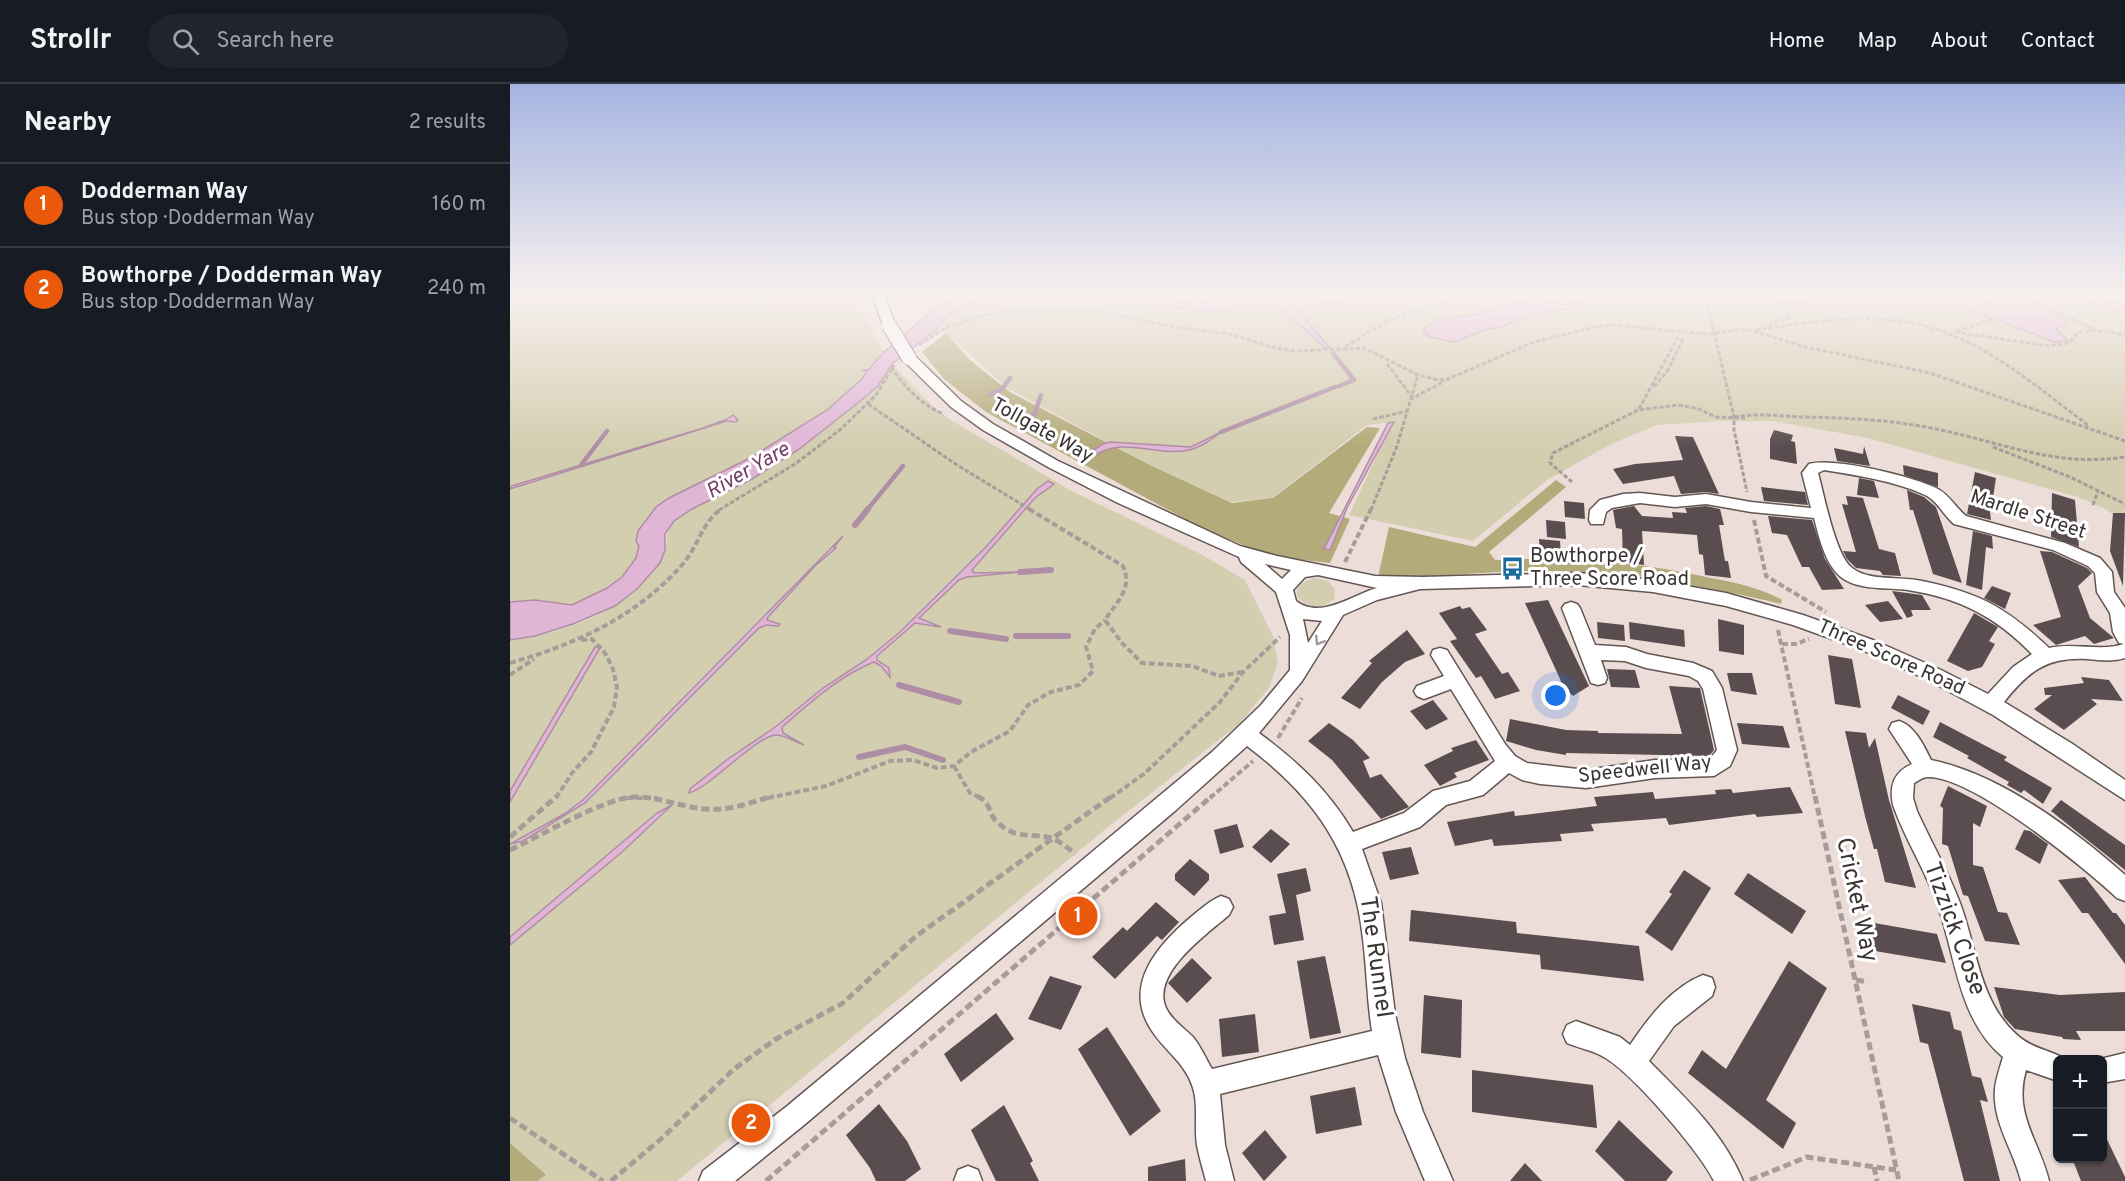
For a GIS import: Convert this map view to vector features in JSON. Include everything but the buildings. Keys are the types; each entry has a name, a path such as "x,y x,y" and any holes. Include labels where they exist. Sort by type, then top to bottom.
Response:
{"street":[{"name":"Tollgate Way","path":"901,345 909,358 956,404 988,427 1124,499 1234,550 1261,568 1287,598"},
{"name":"Mardle Street","path":"1824,465 1873,474 1930,491 1942,499 1949,511 1960,520 2068,549 2090,559 2102,568 2105,589 2120,616 2120,629 2125,649 2107,655 2083,651 2044,654 2000,615 1981,606 1909,584 1857,578 1845,572 1836,561 1821,514 1810,473 1814,467 1824,465"},
{"path":"1597,520 1598,510 1606,504 1640,498 1675,502 1706,499 1751,507 1821,514"},
{"name":"Tollgate Way","path":"1234,550 1277,562 1328,571"},
{"name":"Three Score Road","path":"1328,571 1380,583 1417,584 1538,578 1579,579 1629,583 1728,599 1824,626 1945,679 2034,729 2125,791"},
{"path":"713,1181 795,1116 1169,803 1245,734 1267,712 1299,669 1316,646 1348,599 1349,589 1328,571 1295,575 1288,581 1287,598 1299,635 1299,669"},
{"name":"Three Score Road","path":"1287,598 1303,614 1314,616 1339,610 1369,596 1417,584"},
{"path":"1571,608 1598,678"},
{"name":"Speedwell Way","path":"1508,762 1522,771 1540,775 1586,779 1655,769 1714,767 1723,760 1727,750 1712,688 1705,676 1693,670 1647,661 1626,654 1589,652"},
{"path":"1990,704 2027,664 2044,654"},
{"path":"1349,843 1372,837 1412,820 1440,797 1476,789 1508,762 1481,726 1456,679 1440,655"},
{"path":"1424,691 1456,679"},
{"path":"1899,729 1915,749 1925,768 1947,773 1984,788 2043,826 2112,877 2125,890"},
{"name":"The Runnel","path":"1245,734 1294,770 1318,796 1349,843 1366,889 1375,936 1380,996 1387,1040 1410,1116 1439,1181"},
{"name":"Tizzick Close","path":"1925,768 1906,777 1900,790 1907,815 1928,854 1956,923 1974,993 1989,1020 2018,1054"},
{"path":"1220,1181 1210,1144 1206,1084 1187,1050 1157,1016 1151,993 1158,968 1185,938 1221,907"},
{"path":"1632,1063 1665,1017 1703,987"},
{"path":"1576,1034 1611,1046 1632,1063 1682,1114 1717,1156 1729,1181"},
{"path":"1206,1084 1387,1040"},
{"path":"2035,1181 2032,1164 2012,1119 2008,1092 2018,1054 2053,1066"},
{"path":"2107,1069 2125,1066"}],"path":[{"path":"1266,345 1313,352 1364,348 1418,375 1448,380"},
{"path":"1344,348 1348,345"},
{"path":"1413,398 1527,345"},
{"path":"1638,410 1674,345"},
{"path":"1651,389 1663,380 1680,345"},
{"path":"1718,345 1734,419"},
{"path":"1800,345 1967,384 2125,441"},
{"path":"1967,345 2002,365 2093,429"},
{"path":"1384,360 1403,381 1413,398"},
{"path":"891,367 900,380 932,410 954,417"},
{"path":"1328,571 1345,561 1375,498 1413,398 1418,375"},
{"path":"510,850 602,806 630,797 660,798 704,809 730,809 788,792 826,786 890,760 913,760 937,768 954,766 971,752 1010,731 1028,705 1045,698 1051,692 1079,685 1093,671 1086,647 1095,629 1106,620 1123,597 1127,574 1123,567 950,461 868,404"},
{"path":"1572,482 1550,463 1553,453 1638,410 1678,405 1699,409 1715,417 1734,419 1853,418 1925,426 2039,456 2089,463 2125,457"},
{"path":"1372,419 1408,411"},
{"path":"1710,411 1715,417"},
{"path":"1734,419 1745,418"},
{"path":"510,663 539,656 580,640 653,595 688,557 702,528 723,507 785,471 852,419"},
{"path":"1987,443 2005,453 2070,477 2125,504"},
{"path":"2093,505 2098,491"},
{"path":"1778,584 1826,612"},
{"path":"1106,620 1108,628 1130,650 1135,659 1143,664 1200,667 1220,676 1243,672"},
{"name":"Cricket Way","path":"1777,626 1899,1181"},
{"path":"611,1181 662,1139 734,1069 776,1039 843,1004 915,938 1144,774 1220,702 1243,672 1282,636"},
{"path":"1781,644 1796,644 1809,638"},
{"path":"510,837 557,797 572,773 591,752 614,707 617,687 605,653 592,639 580,640"},
{"path":"510,675 539,656"},
{"path":"954,766 970,793 983,799 991,809 995,821 1011,832 1025,837 1044,836 1055,839 1090,868"},
{"path":"1803,773 1810,774"},
{"path":"1856,980 1868,982"},
{"path":"510,1118 603,1181"},
{"path":"1747,1181 1807,1157 1896,1170"},
{"path":"1874,1167 1876,1181"}],"shaded area":[{"path":"510,345 880,345 884,352 868,370 865,370 862,379 827,410 752,457 669,498 656,507 636,558 622,577 607,588 572,605 535,600 510,602 510,489 727,421 738,420 733,415 703,428 510,487"},
{"path":"931,345 957,345 970,360 1010,392 1148,464 1232,503 1273,498 1367,427 1380,428 1329,513 1350,519 1330,563 1286,558 1255,550 1200,527 986,412 944,379 922,352"},
{"path":"960,345 2125,345 2125,523 2104,508 2078,497 1868,438 1773,421 1721,421 1657,425 1611,444 1547,480 1473,541 1349,515 1393,422 1367,425 1272,498 1231,502 1146,463 1007,388"},
{"path":"892,364 934,408 954,422 1070,490 1199,553 1245,580 1273,636 1278,663 1269,688 1239,724 1108,827 677,1181 510,1181 510,640 560,630 596,616 627,598 638,588 662,554 674,521 858,403 878,386"},
{"path":"1556,480 1566,487 1489,552 1495,560 1576,560 1630,564 1684,572 1747,586 1782,600 1781,604 1692,585 1603,574 1521,571 1378,577 1389,527 1475,547"},
{"path":"1316,578 1328,581 1335,589 1334,599 1325,605 1310,606 1298,597 1297,593 1301,584"},
{"path":"510,1143 546,1175 537,1181 510,1181"}],"water":[{"name":"River Yare","path":"892,345 916,345 892,364 878,386 798,450 752,479 692,509 674,521 665,534 665,550 660,563 637,589 615,606 573,624 535,636 510,640 510,602 535,600 572,605 607,588 622,577 636,558 639,546 636,541 638,531 656,507 669,498 752,457 827,410 862,379 866,372 863,370 868,370"},
{"path":"733,415 738,420 736,422 727,421 510,489 512,486 703,428"},
{"path":"1394,422 1347,508 1330,550 1324,549 1388,423"},
{"path":"1221,432 1206,443 1189,450 1165,451 1119,447 1097,454 1092,451 1110,442 1191,447"},
{"path":"1048,481 1054,484 1035,498 972,570 974,573 1020,572 967,577 959,580 919,618 941,627 915,623 877,656 877,660 889,668 890,677 881,666 874,662 861,668 825,691 782,727 783,733 804,745 778,735 769,737 747,751 709,782 689,793 690,789 728,759 774,728 823,688 866,660 900,632 986,547 1037,489"},
{"path":"843,536 834,547 836,548 815,566 768,617 767,620 780,624 778,626 766,625 759,628 585,803 523,841 510,844 564,814 583,800"},
{"path":"601,646 510,802 510,791 595,647"},
{"path":"672,805 622,852 510,945 510,937 657,813"}],"waterway":[{"path":"1333,353 1354,380 1339,386"},
{"path":"989,395 1002,389 1010,378"},
{"path":"1221,432 1335,387"},
{"path":"1025,419 1034,415 1041,395"},
{"path":"581,465 607,431"},
{"path":"867,510 903,466"},
{"path":"855,525 868,509"},
{"path":"1020,572 1051,570"},
{"path":"950,631 1006,639"},
{"path":"1016,636 1068,636"},
{"path":"899,685 959,702"},
{"path":"859,757 905,747 943,760"}],"place":[{"name":"Bowthorpe / Three Score Road","path":"1512,569"},
{"name":"Dodderman Way","path":"1078,916"},
{"name":"Bowthorpe / Dodderman Way","path":"751,1123"}]}
